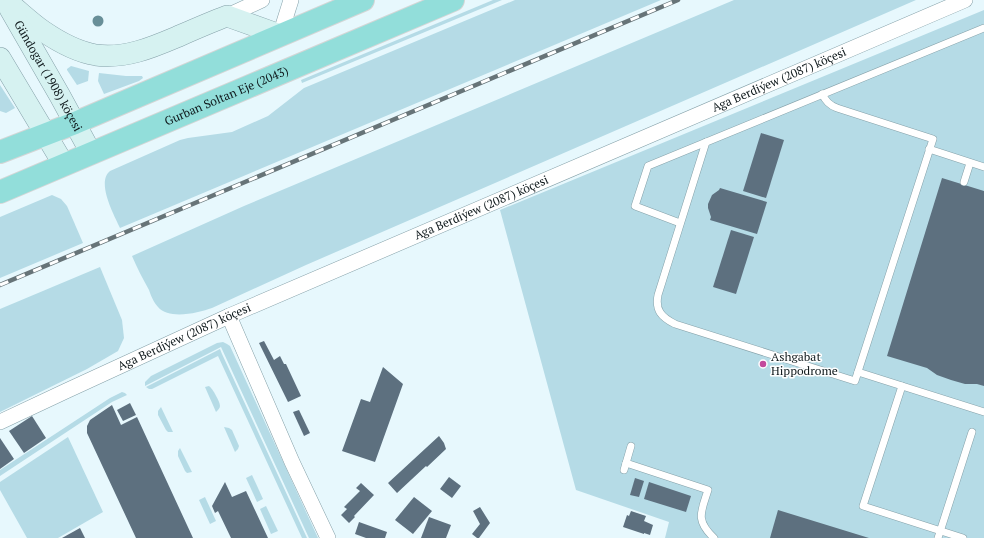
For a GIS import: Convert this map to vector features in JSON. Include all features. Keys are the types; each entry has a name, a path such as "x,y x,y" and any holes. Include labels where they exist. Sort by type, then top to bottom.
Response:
{"highway":[{"path":"0,152 75,122 363,0"},
{"name":"Gurban Soltan Eje (2043)","path":"0,192 453,0"}],"main road":[{"path":"5,0 44,31 64,43 96,55 121,55 143,50 227,16 280,35"},
{"name":"Gündogar (1908) köçesi","path":"5,0 75,122 91,153"},
{"path":"0,58 64,165"}],"street":[{"path":"227,16 262,0"},
{"path":"280,35 291,0"},
{"name":"Aga Berdiýew (2087) köçesi","path":"0,422 229,316 965,0"},
{"path":"229,316 292,462 328,538"}],"lane":[{"path":"680,223 635,206 648,166 984,28"},
{"path":"706,142 656,302 657,307 662,315 675,324 855,381 933,139 837,108 830,105 822,94"},
{"path":"930,150 984,167"},
{"path":"964,182 970,163"},
{"path":"858,372 984,412"},
{"path":"902,386 863,506 939,534 963,538"},
{"path":"939,534 972,432"},
{"path":"632,446 625,466 708,490 701,519 706,530 714,538"}],"shaded area":[{"path":"493,0 502,0 302,83 301,80"},
{"path":"515,0 661,0 120,228 105,190 106,176 110,171 180,140 232,132 268,116 304,88"},
{"path":"734,0 916,0 306,265 206,310 184,314 163,311 154,301 132,256 244,206"},
{"name":"Ashgabat Hippodrome","path":"984,10 984,538 665,538 669,522 576,490 500,210"},
{"path":"71,66 89,71 88,81 77,85 67,70"},
{"path":"99,73 142,76 143,78 139,81 104,94 98,81"},
{"path":"0,85 15,108 6,113 0,111"},
{"path":"52,195 61,199 67,206 83,243 0,278 0,217"},
{"path":"100,267 122,320 124,338 118,351 87,369 0,412 0,309"},
{"path":"223,342 230,346 318,538 309,538 221,347 145,386 145,382 151,376 217,343"},
{"path":"220,349 307,538 302,538 218,356 152,389 146,387"},
{"path":"209,386 220,404 220,408 216,412 205,387"},
{"path":"122,392 127,395 112,402 0,476 0,470 110,398"},
{"path":"161,407 173,432 168,432 166,430 158,415 158,411"},
{"path":"224,427 232,430 239,446 235,452"},
{"path":"68,437 103,512 58,538 27,538 0,490 0,482"},
{"path":"180,448 192,472 187,473 185,471 178,456 178,451"},
{"path":"252,475 263,499 257,502 246,478"},
{"path":"205,497 216,521 210,524 199,500"},
{"path":"266,506 278,531 271,534 260,509"}],"building":[{"path":"761,133 784,140 766,198 743,191"},
{"path":"942,178 984,191 984,386 977,384 965,384 951,380 937,375 927,368 887,356"},
{"path":"720,188 767,202 757,234 710,220 711,217 708,204 712,195"},
{"path":"731,230 754,237 736,294 713,287"},
{"path":"264,341 274,360 280,356 284,364 286,364 301,396 288,402 259,343"},
{"path":"383,367 403,384 375,462 342,451 361,399 370,402"},
{"path":"130,403 136,415 123,421 117,410"},
{"path":"112,405 121,425 137,417 193,538 136,538 87,433 87,426 90,420"},
{"path":"299,410 310,433 304,436 293,412"},
{"path":"32,416 46,438 24,453 9,431"},
{"path":"439,436 446,449 397,493 388,483"},
{"path":"0,438 14,459 0,469"},
{"path":"449,477 461,486 452,498 440,489"},
{"path":"635,478 644,481 639,497 630,495"},
{"path":"225,482 232,497 246,491 268,538 231,538 218,511 215,513 212,506"},
{"path":"649,482 691,496 686,512 644,499"},
{"path":"361,483 374,495 349,523 341,515 347,509 344,507 360,491 356,488"},
{"path":"414,497 432,511 413,534 395,520"},
{"path":"480,507 490,523 479,538 477,538 472,534 480,524 473,511"},
{"path":"778,510 869,538 770,538"},
{"path":"631,511 646,516 644,521 653,525 650,535 623,527 627,515 629,516"},
{"path":"429,517 451,525 446,538 421,538"},
{"path":"359,522 387,532 385,538 366,538 355,534"},
{"path":"80,528 85,538 62,538"}],"railway":[{"path":"0,285 678,0"}],"place":[{"name":"Ashgabat Hippodrome","path":"763,364"}]}
